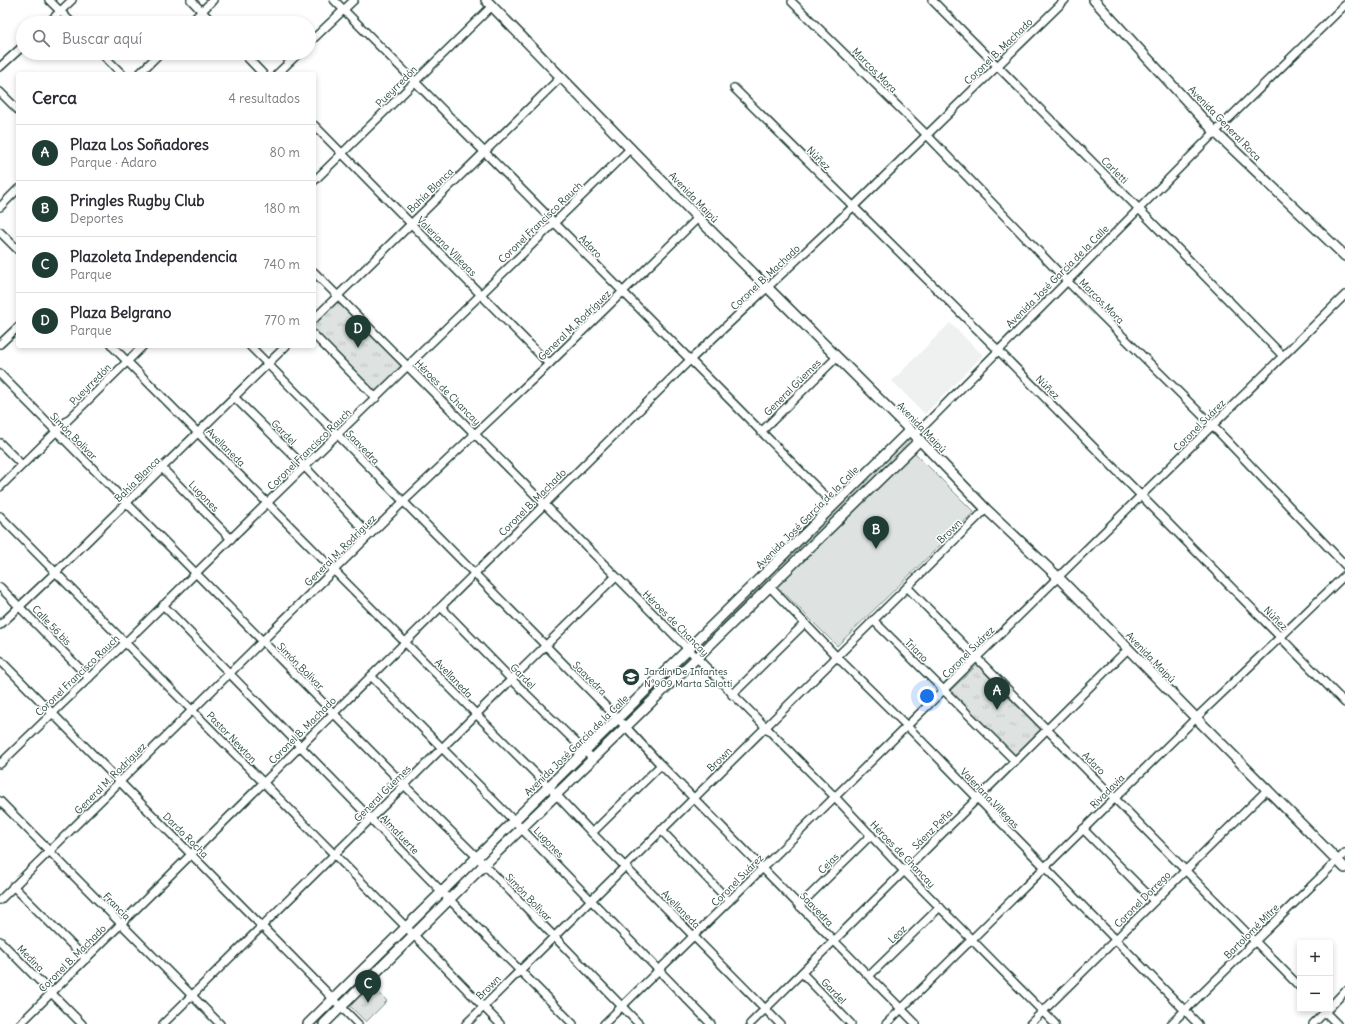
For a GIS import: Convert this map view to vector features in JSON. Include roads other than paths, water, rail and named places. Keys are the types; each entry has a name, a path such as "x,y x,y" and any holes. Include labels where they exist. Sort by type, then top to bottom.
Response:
{"main road":[{"name":"Avenida General Roca","path":"1094,0 1215,132 1345,256"},
{"name":"Avenida Maipú","path":"489,3 698,218 915,435 986,509 1058,577 1345,868"},
{"name":"Avenida José García de la Calle","path":"308,1024 407,928 585,750 689,650 834,505 915,435"},
{"name":"Avenida José García de la Calle","path":"324,1024 449,899 769,586 915,435"}],"street":[{"path":"49,0 64,16"},
{"path":"56,16 72,0"},
{"path":"191,0 207,16"},
{"path":"197,16 214,0"},
{"name":"Adaro","path":"334,0 834,505"},
{"path":"316,36 354,0"},
{"name":"Carletti","path":"932,0 1283,356"},
{"name":"Coronel B. Machado","path":"20,1024 690,360 854,206 1065,0"},
{"name":"Marcos Mora","path":"792,2 927,135 1068,281 1212,425 1345,565"},
{"name":"Pueyrredón","path":"316,179 415,81 489,3"},
{"name":"Avenida José García de la Calle","path":"915,435 1215,132 1345,5"},
{"path":"0,67 16,52"},
{"path":"108,60 120,72"},
{"path":"141,72 153,60"},
{"path":"249,60 261,72"},
{"path":"279,72 292,60"},
{"name":"Bahía Blanca","path":"316,317 561,76"},
{"name":"Núñez","path":"734,88 999,351 1345,703"},
{"path":"0,92 16,108"},
{"name":"Valeriana Villegas","path":"316,127 549,364"},
{"name":"Coronel Francisco Rauch","path":"0,764 631,148"},
{"path":"0,207 16,191"},
{"name":"General M. Rodríguez","path":"0,900 369,535 474,433 549,364 698,218"},
{"path":"0,232 16,248"},
{"name":"Héroes de Chancay","path":"316,274 835,797 904,871 1055,1024"},
{"name":"Coronel Suárez","path":"604,1024 1345,294"},
{"path":"0,344 16,329"},
{"path":"316,337 376,398"},
{"name":"Avellaneda","path":"114,348 549,787 592,833 780,1024"},
{"name":"Pueyrredón","path":"0,487 141,348"},
{"name":"Saavedra","path":"252,348 626,727 661,765 916,1024"},
{"name":"Bahía Blanca","path":"0,625 284,348"},
{"name":"General Güemes","path":"761,432 837,357"},
{"name":"Simón Bolívar","path":"0,374 404,785 477,857 639,1024"},
{"name":"Gardel","path":"234,397 369,535"},
{"path":"0,443 22,465"},
{"name":"Lugones","path":"162,468 231,539"},
{"name":"Brown","path":"466,1024 986,509"},
{"name":"Pastor Newton","path":"0,516 500,1024"},
{"name":"Rivadavia","path":"886,1024 1114,798 1345,575"},
{"name":"General Güemes","path":"163,1024 615,576"},
{"name":"Valeriana Villegas","path":"769,586 1198,1024"},
{"name":"Calle 56 bis","path":"0,587 89,678"},
{"name":"Adaro","path":"907,587 1297,983"},
{"name":"Almafuerte","path":"163,605 442,892 573,1024"},
{"name":"Gardel","path":"441,607 593,759"},
{"name":"Triano","path":"874,620 1015,761"},
{"path":"732,694 805,623"},
{"name":"Sáenz Peña","path":"750,1024 1128,649"},
{"name":"Dardo Rocha","path":"0,660 358,1024"},
{"name":"Lugones","path":"371,676 522,828 712,1024"},
{"path":"592,833 661,765"},
{"name":"Coronel Dorrego","path":"1030,1024 1268,789"},
{"name":"Francia","path":"0,801 220,1024"},
{"path":"1083,829 1154,900"},
{"path":"661,830 729,901"},
{"name":"Cejas","path":"800,906 871,836"},
{"name":"Bartolomé Mitre","path":"1171,1024 1345,853"},
{"path":"14,886 86,958"},
{"name":"Leoz","path":"869,976 940,907"},
{"name":"Medina","path":"0,941 82,1024"},
{"name":"Gardel","path":"802,973 851,1024"},
{"path":"1333,1003 1345,992"},
{"path":"1314,1024 1324,1012"},
{"path":"1328,1012 1337,1024"}],"place":[{"name":"Plaza Belgrano","path":"358,348"},
{"name":"Pringles Rugby Club","path":"876,549"},
{"name":"Jardín De Infantes Nº909 Marta Salotti","path":"631,677"},
{"name":"Plaza Los Soñadores","path":"997,710"},
{"name":"Plazoleta Independencia","path":"368,1003"}]}
